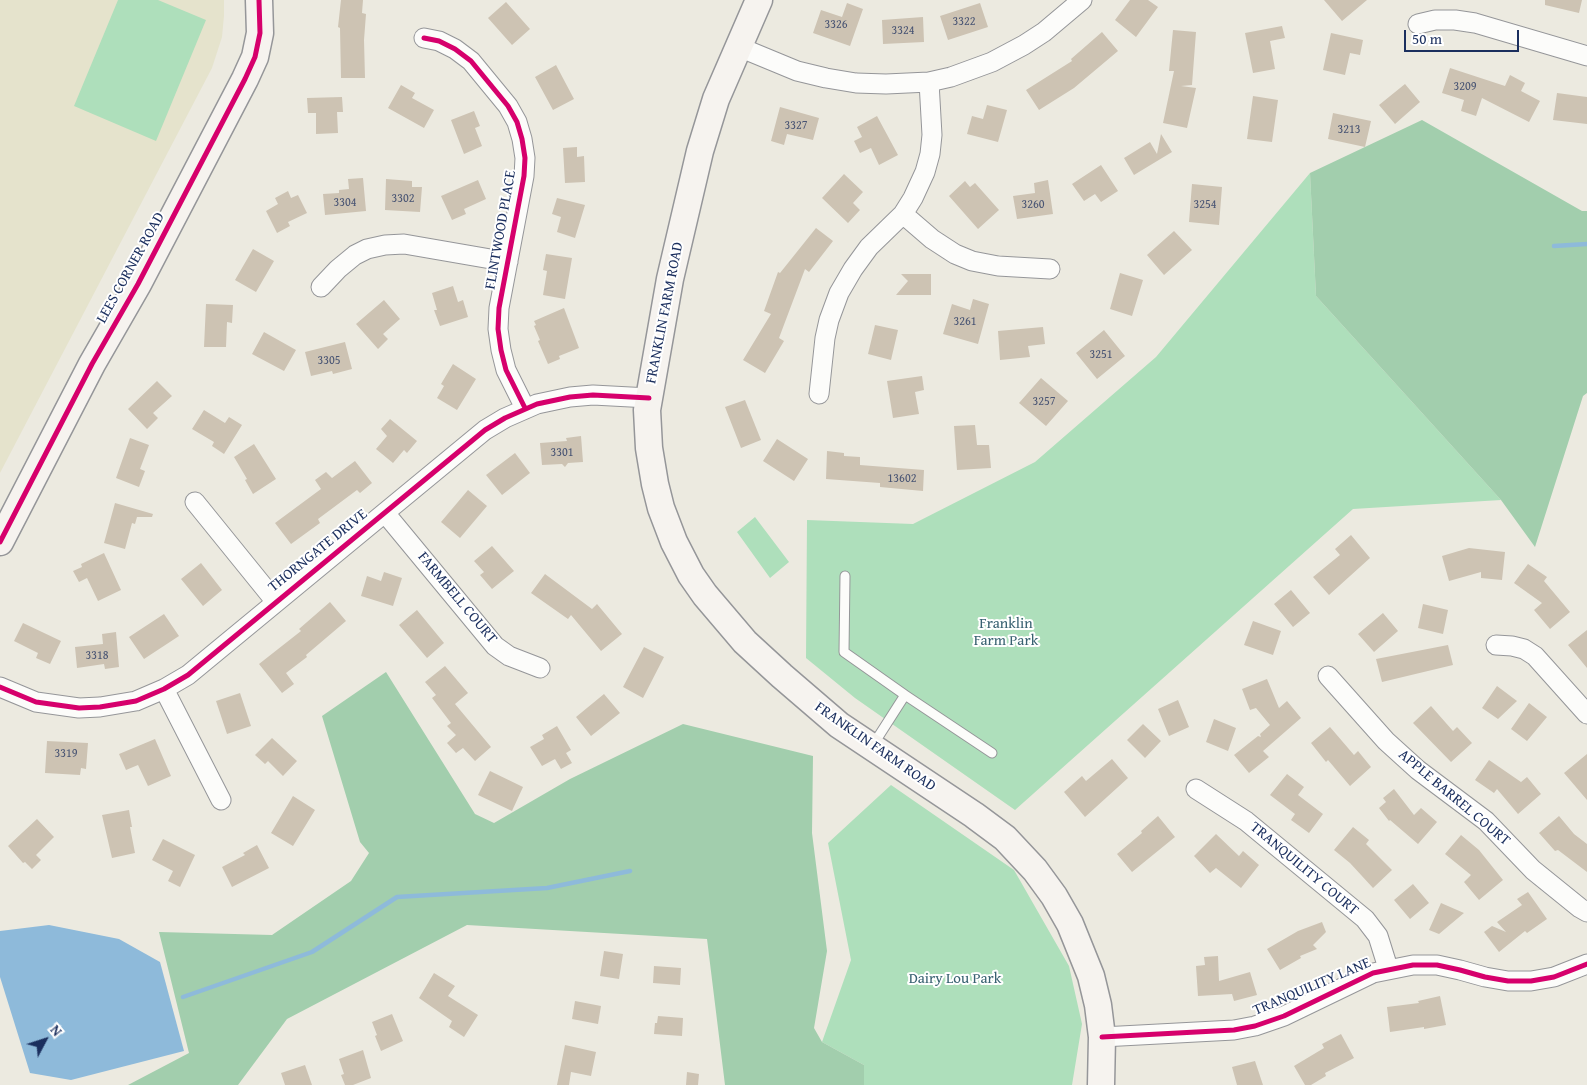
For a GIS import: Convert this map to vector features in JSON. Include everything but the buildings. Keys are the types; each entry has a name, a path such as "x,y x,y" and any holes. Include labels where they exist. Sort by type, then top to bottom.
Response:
{"main road":[{"name":"LEES CORNER ROAD","path":"3,530 92,364 138,284 245,79 255,57 260,33 259,0"},
{"name":"FRANKLIN FARM ROAD","path":"759,0 716,99 700,151 670,279 647,410 655,484 661,508 674,542 691,575 729,624 782,676 839,725 974,815 1005,838 1034,870 1054,896 1080,944 1091,976 1098,1005 1102,1036 1101,1085"}],"street":[{"path":"739,47 798,71 826,78 886,84 928,82 951,77 992,62 1024,46 1057,23 1082,0"},
{"path":"1418,24 1435,20 1475,23 1587,56"},
{"name":"FLINTWOOD PLACE","path":"424,38 439,41 455,49 471,61 498,91 508,106 517,122 522,139 525,158 524,176 499,308 499,336 506,370 525,408"},
{"path":"820,394 825,338 829,320 839,294 852,269 869,247 902,214 913,198 925,172 930,154 932,135 928,82"},
{"path":"902,214 932,240 955,254 972,261 998,266 1050,269"},
{"path":"322,287 338,269 355,255 367,249 385,245 404,244 508,262"},
{"name":"THORNGATE DRIVE","path":"0,687 36,702 79,708 100,707 136,701 164,689 188,675 485,430 505,418 525,408 570,397 593,395 649,398"},
{"path":"195,502 276,602"},
{"name":"FARMBELL COURT","path":"385,513 495,646 510,656 540,668"},
{"path":"1496,645 1524,649 1535,656 1587,714"},
{"name":"APPLE BARREL COURT","path":"1328,676 1386,741 1418,770 1486,822 1534,870 1587,912"},
{"path":"164,689 221,800"},
{"name":"TRANQUILITY COURT","path":"1196,789 1246,820 1365,919 1378,936 1388,968"},
{"name":"TRANQUILITY LANE","path":"1102,1036 1234,1030 1255,1026 1284,1016 1343,986 1388,968 1412,965 1437,965 1485,978 1531,981 1554,977 1587,964"}],"lane":[{"path":"845,576 844,652 992,752"},
{"path":"872,748 905,695"}],"shaded area":[{"path":"0,0 224,0 224,16 222,37 212,68 0,473"}],"green space":[{"path":"118,0 158,0 206,20 156,141 74,106"},
{"path":"1422,120 1582,211 1587,211 1587,393 1583,396 1535,547 1501,500 1316,296 1310,173"},
{"name":"Franklin Farm Park","path":"1310,173 1316,296 1501,500 1353,509 1015,810 855,698 806,658 807,520 913,524 1035,462 1156,357"},
{"path":"755,517 789,562 770,578 737,532"},
{"path":"386,672 475,814 494,823 570,779 683,724 813,756 812,833 827,951 814,1028 822,1042 864,1065 864,1085 725,1085 707,939 467,925 287,1019 238,1085 128,1085 189,1053 159,932 272,935 351,881 369,853 360,842 322,716"},
{"name":"Dairy Lou Park","path":"891,785 1014,870 1069,966 1082,1024 1072,1085 864,1085 864,1065 822,1042 851,960 828,843"}],"water":[{"path":"49,925 119,939 160,962 184,1051 71,1080 30,1073 0,977 0,931"}],"waterway":[{"path":"1554,246 1587,244"},
{"path":"183,997 312,952 397,897 547,888 630,871"}],"cycle path":[{"path":"0,542 92,364 138,284 245,79 255,57 260,33 259,0"},
{"path":"424,38 439,41 455,49 471,61 508,106 517,122 522,139 525,158 524,176 499,308 498,329 506,370 525,408"},
{"path":"0,687 36,702 79,708 100,707 136,701 164,689 188,675 485,430 505,418 537,404 570,397 593,395 649,398"},
{"path":"1102,1037 1234,1030 1255,1026 1284,1016 1373,973 1413,965 1437,965 1508,981 1531,981 1554,977 1587,964"}]}
